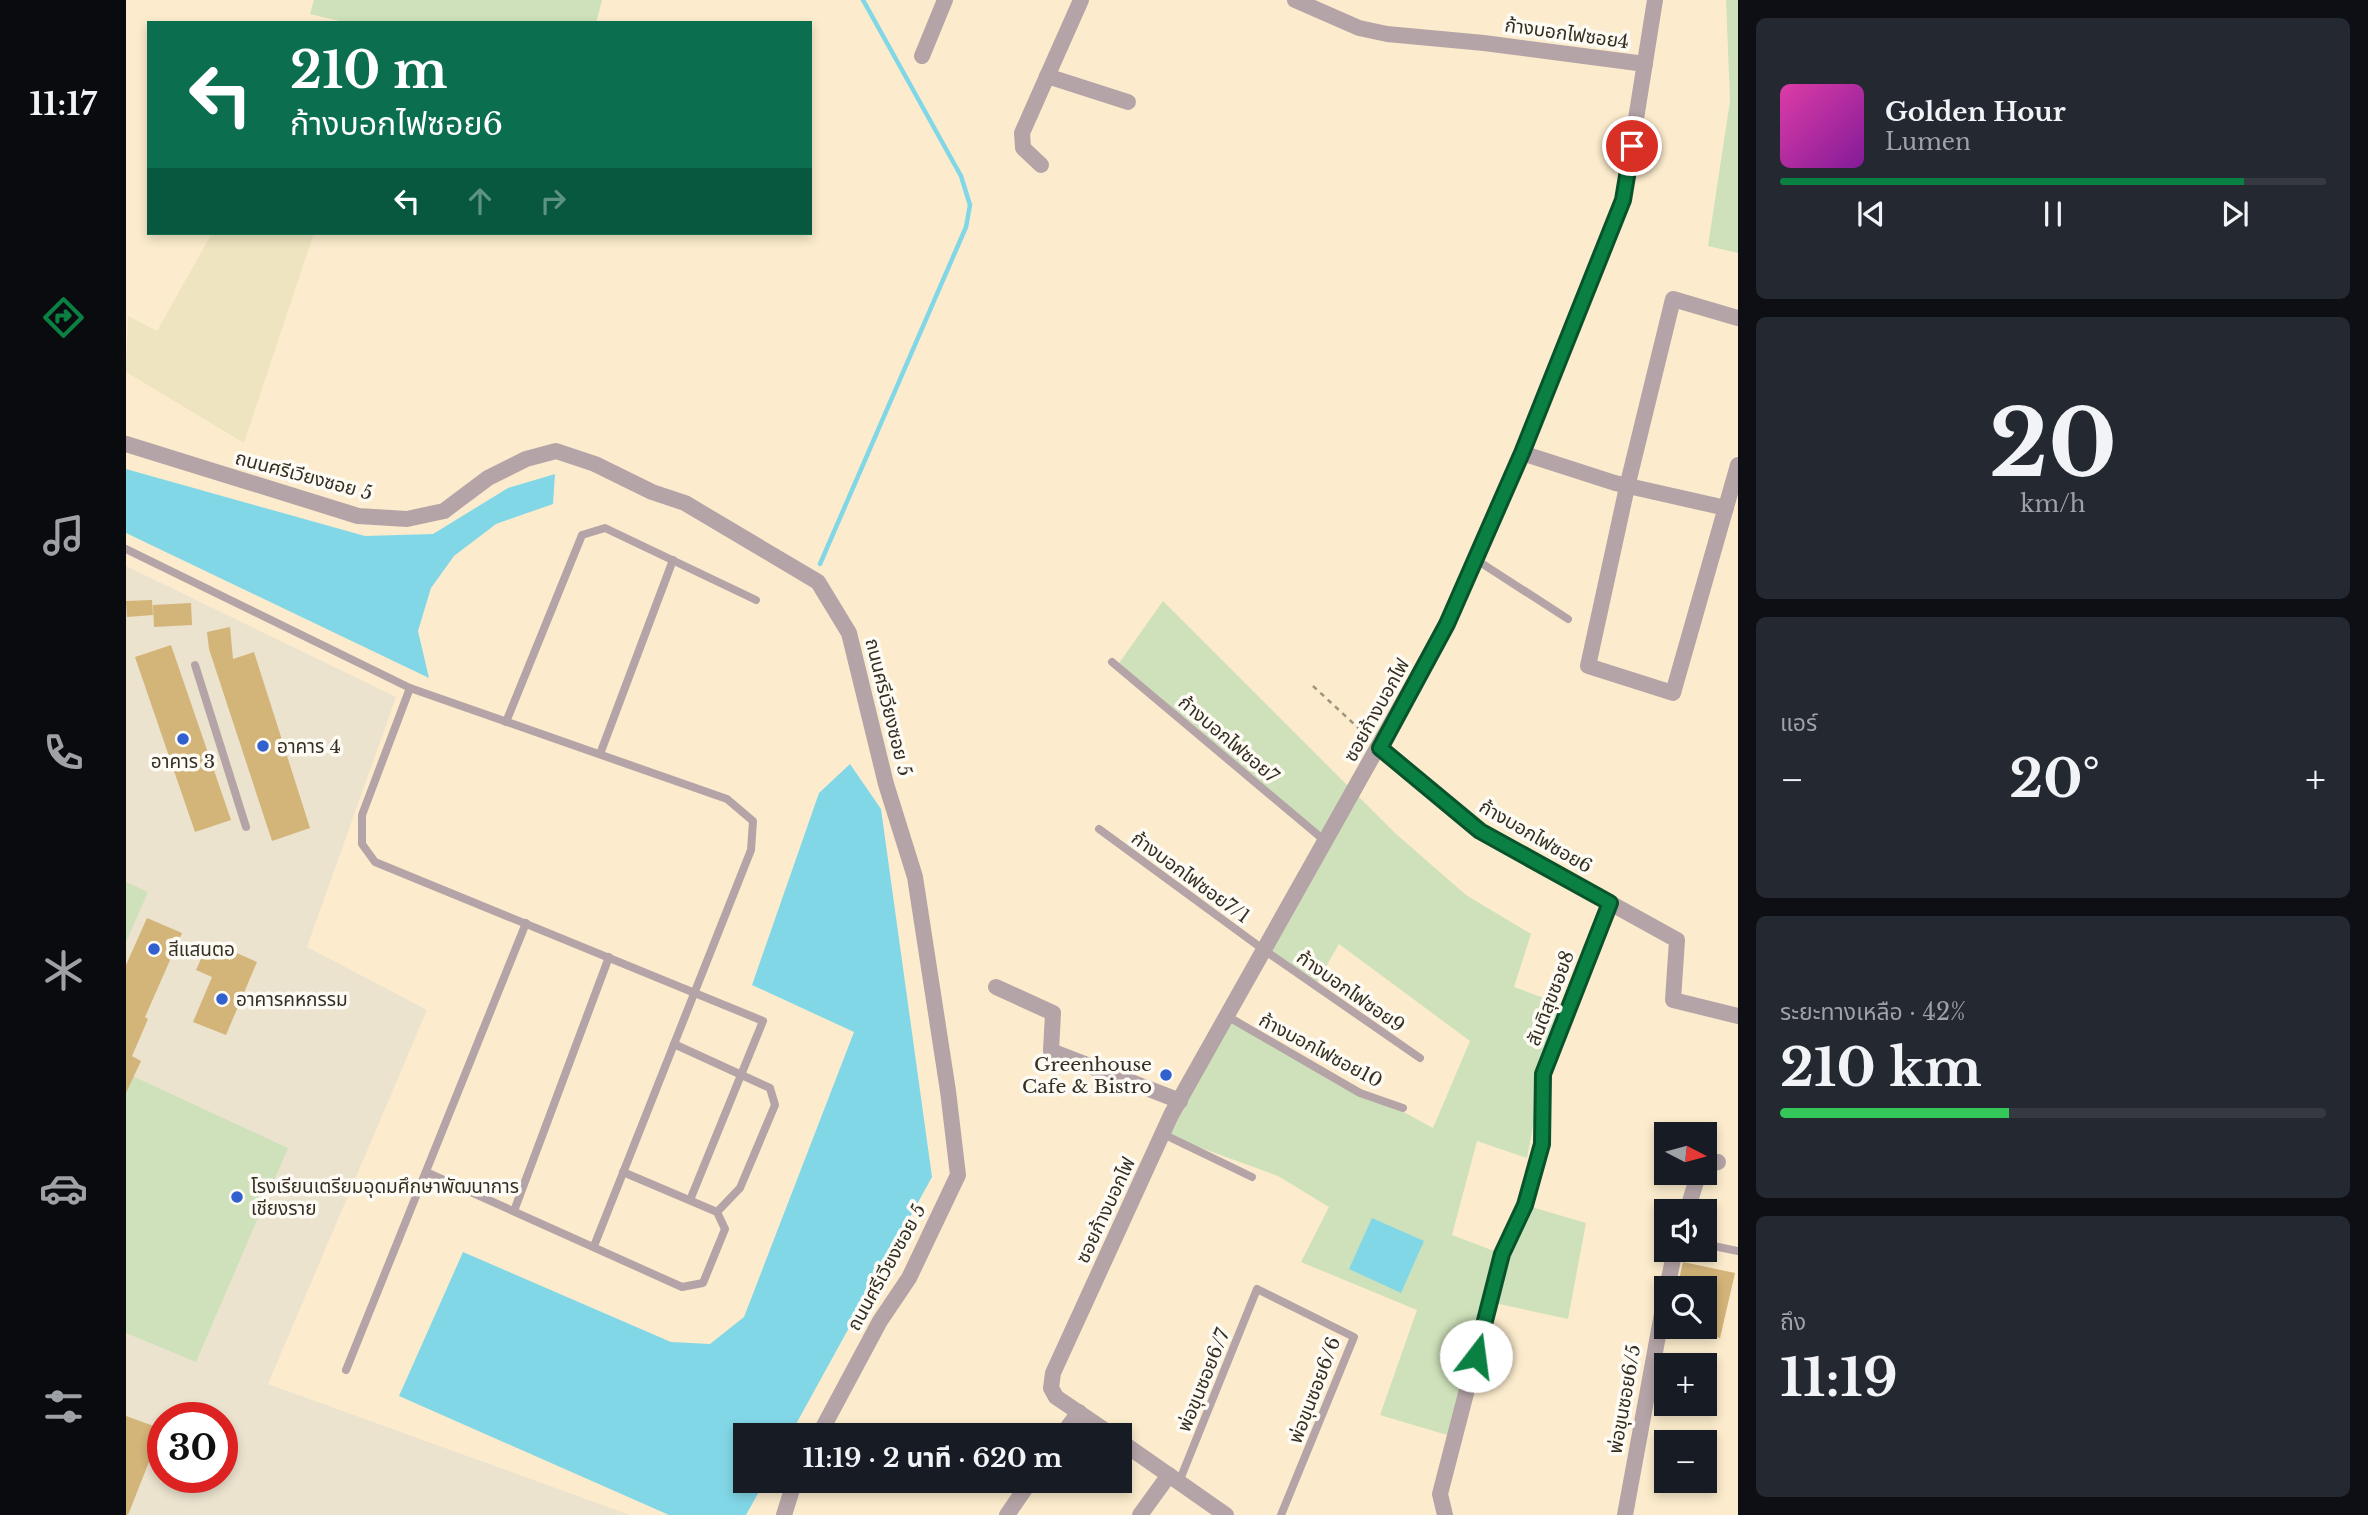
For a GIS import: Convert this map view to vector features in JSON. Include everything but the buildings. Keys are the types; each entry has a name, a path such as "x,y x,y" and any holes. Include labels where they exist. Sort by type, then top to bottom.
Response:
{"street":[{"path":"922,56 945,0"},
{"path":"1041,165 1023,148 1022,133 1081,0"},
{"name":"ก้างบอกไฟซอย4","path":"1296,0 1359,27 1387,34 1484,43 1644,64"},
{"name":"ซอยก้างบอกไฟ","path":"1079,1412 1056,1397 1051,1388 1053,1373 1163,1134 1447,624 1522,453 1623,200 1655,0"},
{"path":"1047,76 1128,102"},
{"path":"1738,318 1674,299 1627,487 1588,666 1673,693 1738,466"},
{"name":"ถนนศรีเวียงซอย 5","path":"126,444 358,516 407,519 444,511 488,478 526,459 556,451 595,464 652,492 685,503 818,582 849,633 886,784 915,877 958,1175 909,1278 880,1321 825,1423"},
{"path":"1522,453 1627,487 1726,508"},
{"name":"ก้างบอกไฟซอย6","path":"1380,748 1480,831 1677,940 1673,1000 1738,1016"},
{"name":"สันติสุขซอย8","path":"1444,1515 1440,1494 1502,1254 1525,1205 1542,1144 1543,1074 1610,903"},
{"path":"996,987 1053,1013 1051,1051 1180,1101"},
{"name":"พ่อขุนซอย6/5","path":"1625,1515 1657,1339"},
{"path":"1071,1423 1079,1412 1095,1423"},
{"path":"1132,1449 1226,1515"},
{"path":"1140,1515 1174,1478"},
{"path":"784,1515 791,1493"},
{"path":"1007,1515 1022,1493"}],"lane":[{"path":"506,722 582,535 605,528 756,600"},
{"path":"126,549 410,688 727,799 753,821 751,850 594,1245"},
{"path":"1475,559 1568,619"},
{"path":"600,754 673,560"},
{"name":"ก้างบอกไฟซอย7","path":"1112,662 1325,841"},
{"path":"195,665 246,827"},
{"path":"410,688 362,815 362,844 375,862 763,1021 690,1200"},
{"name":"ก้างบอกไฟซอย7/1","path":"1099,829 1264,950"},
{"path":"346,1370 526,923"},
{"name":"ก้างบอกไฟซอย9","path":"1264,950 1420,1058"},
{"path":"514,1211 609,957"},
{"name":"ก้างบอกไฟซอย10","path":"1227,1016 1360,1093 1403,1108"},
{"path":"674,1044 770,1088 775,1105 740,1188 718,1212"},
{"path":"1163,1134 1252,1177"},
{"path":"426,1172 594,1245 682,1287 703,1283 724,1229 718,1212 623,1172"},
{"path":"1717,1247 1738,1251"},
{"name":"พ่อขุนซอย6/7","path":"1174,1478 1257,1289"},
{"name":"พ่อขุนซอย6/6","path":"1257,1289 1354,1337 1282,1515"}],"path":[{"path":"1312,686 1380,748"}],"shaded area":[{"name":"โรงเรียนเตรียมอุดมศึกษาพัฒนาการ เชียงราย","path":"126,566 396,697 307,947 427,1010 268,1384 630,1515 126,1515"}],"green space":[{"path":"314,0 602,0 597,21 340,21 310,14"},
{"path":"1726,0 1738,0 1738,253 1708,246 1730,101"},
{"path":"1163,601 1395,833 1466,895 1531,934 1514,987 1569,1007 1543,1074 1527,1158 1477,1141 1452,1235 1502,1254 1525,1205 1586,1223 1568,1319 1490,1302 1454,1437 1380,1415 1417,1310 1301,1262 1329,1207 1278,1176 1163,1134 1227,1016 1433,1128 1470,1041 1339,944 1315,986 1264,950 1325,841 1117,666"},
{"path":"126,882 148,892 126,942"},
{"path":"126,1073 288,1148 196,1362 126,1333"}],"sand":[{"path":"211,235 313,235 244,443 126,372 128,316 157,331"}],"water":[{"path":"126,469 365,536 433,534 508,488 555,474 553,504 496,524 454,556 431,588 418,631 429,678 126,533"},
{"path":"850,764 881,809 932,1177 797,1423 733,1423 733,1493 758,1493 746,1515 669,1515 399,1396 463,1252 671,1342 710,1344 744,1317 854,1032 752,985 819,793"},
{"path":"1372,1218 1424,1241 1401,1293 1349,1269"}],"waterway":[{"path":"820,564 966,227 970,205 961,176 863,0"}],"place":[{"name":"อาคาร 3","path":"183,739"},
{"name":"อาคาร 4","path":"263,746"},
{"name":"สีแสนตอ","path":"154,949"},
{"name":"อาคารคหกรรม","path":"222,999"},
{"name":"Greenhouse Cafe & Bistro","path":"1166,1075"},
{"name":"โรงเรียนเตรียมอุดมศึกษาพัฒนาการ เชียงราย","path":"237,1197"}],"route":[{"path":"1476,1356 1502,1254 1525,1205 1542,1144 1543,1074 1610,903 1480,831 1380,748 1447,624 1522,453 1623,200 1632,146"}]}
